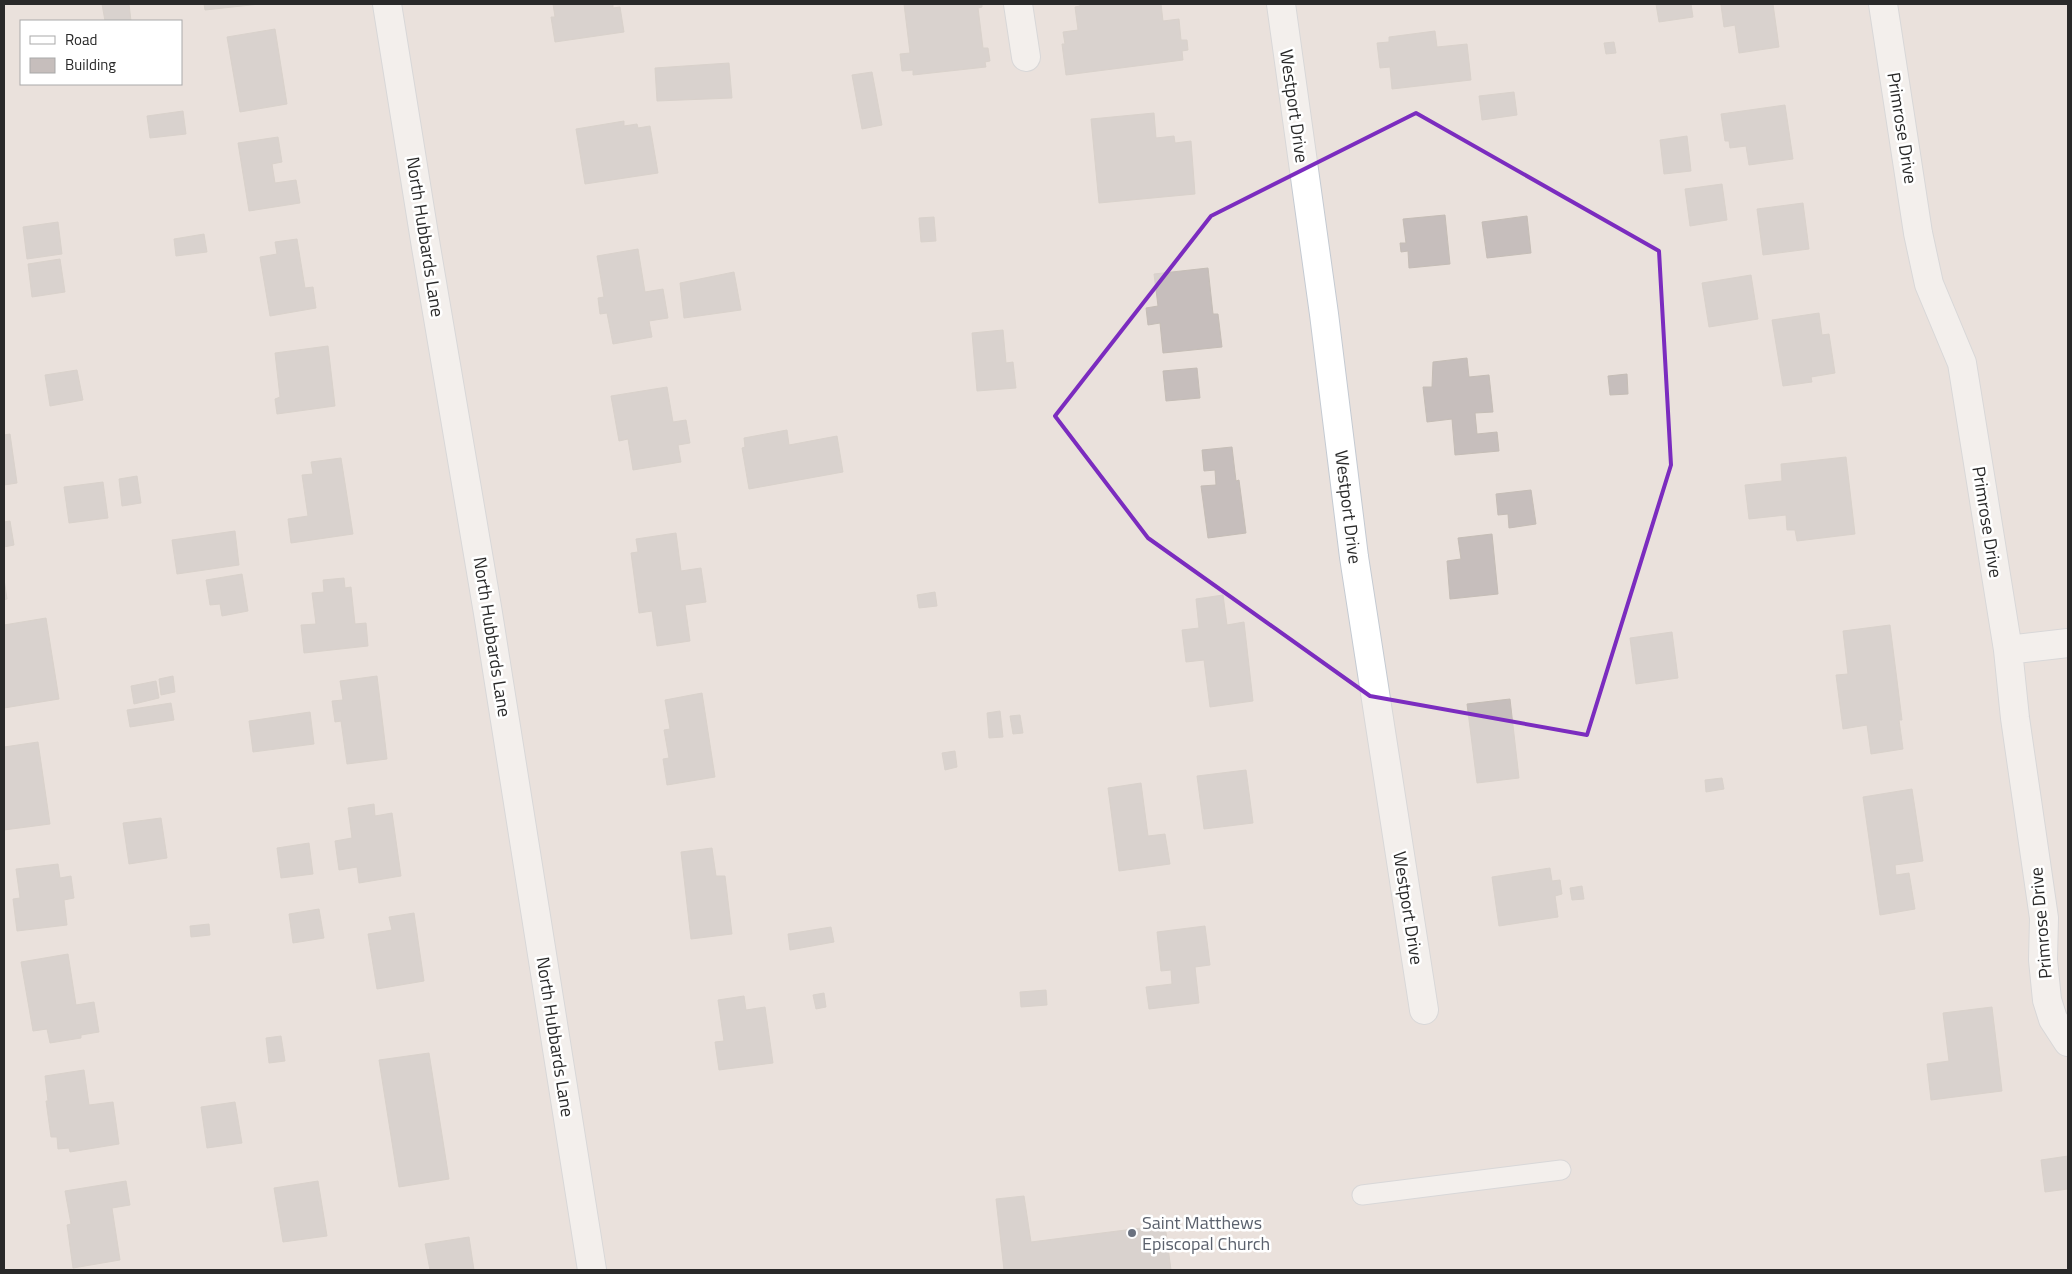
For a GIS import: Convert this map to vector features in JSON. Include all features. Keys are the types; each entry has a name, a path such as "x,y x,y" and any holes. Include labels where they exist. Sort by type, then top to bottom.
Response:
{"street":[{"name":"North Hubbards Lane","path":"387,4 424,238 488,613 592,1270"},
{"path":"1018,4 1026,57"},
{"name":"Westport Drive","path":"1281,4 1324,314 1354,557 1424,1010"},
{"name":"Primrose Drive","path":"1883,4 1918,232 1929,284 1962,364 2008,650 2015,718 2044,918 2044,960 2047,1000 2053,1020 2068,1042"},
{"path":"2008,650 2068,643"}],"lane":[{"path":"1362,1195 1561,1170"}],"highlighted area":[{"path":"1416,113 1659,251 1671,465 1587,735 1370,696 1148,538 1055,416 1211,216"}],"building":[{"path":"102,4 129,4 131,20 105,20"},
{"path":"204,4 260,4 205,10"},
{"path":"553,4 613,4 613,8 620,7 624,32 555,42 551,17 555,17"},
{"path":"904,4 982,4 982,7 978,8 983,48 988,48 990,61 985,62 986,67 913,75 913,70 902,71 900,54 910,53"},
{"path":"1080,4 1161,4 1163,21 1179,19 1181,40 1187,40 1188,50 1182,51 1183,60 1066,75 1062,44 1065,44 1063,32 1078,30 1075,7 1080,6"},
{"path":"1656,4 1691,4 1693,17 1659,22"},
{"path":"1773,4 1779,47 1739,53 1735,25 1724,27 1721,5"},
{"path":"275,29 287,104 240,112 227,37"},
{"path":"1435,31 1437,47 1467,44 1471,80 1392,89 1390,67 1380,68 1377,43 1389,42 1389,37"},
{"path":"1614,42 1616,53 1606,54 1604,43"},
{"path":"729,63 732,98 657,101 655,68"},
{"path":"872,72 882,125 862,129 852,75"},
{"path":"1514,92 1517,115 1482,120 1479,96"},
{"path":"1785,105 1793,159 1749,165 1746,146 1730,148 1729,141 1725,141 1721,114"},
{"path":"183,111 186,134 150,138 147,116"},
{"path":"1154,113 1156,138 1174,136 1175,143 1191,141 1195,194 1099,203 1091,119"},
{"path":"624,121 624,126 637,124 638,128 650,126 658,173 585,184 576,129"},
{"path":"1687,136 1691,171 1664,174 1660,140"},
{"path":"278,137 282,162 272,164 275,183 296,180 300,203 249,211 238,143"},
{"path":"1722,184 1727,220 1690,226 1685,189"},
{"path":"1803,203 1809,249 1763,255 1757,209"},
{"path":"1445,215 1450,264 1409,268 1408,251 1401,252 1400,243 1406,243 1403,219"},
{"path":"1527,216 1531,253 1487,258 1482,222"},
{"path":"934,217 936,241 921,242 919,218"},
{"path":"58,222 62,254 27,259 23,227"},
{"path":"204,234 207,252 176,256 174,239"},
{"path":"297,239 305,288 313,287 316,308 270,316 260,257 277,254 275,242"},
{"path":"638,249 645,292 663,289 668,318 649,321 652,337 613,344 607,313 600,314 598,298 604,297 597,256"},
{"path":"60,259 65,292 32,297 28,264"},
{"path":"1208,268 1213,314 1218,314 1222,347 1163,353 1160,323 1148,325 1146,308 1158,306 1154,274"},
{"path":"734,272 741,310 684,318 680,283"},
{"path":"1751,275 1758,319 1709,327 1702,283"},
{"path":"1819,313 1822,335 1829,334 1835,373 1811,377 1812,382 1783,386 1772,320"},
{"path":"1003,330 1006,363 1013,362 1016,388 977,391 972,333"},
{"path":"328,346 335,406 277,414 275,399 280,397 275,353"},
{"path":"1467,358 1469,377 1489,375 1493,412 1475,413 1477,434 1497,432 1499,451 1455,455 1452,419 1427,422 1423,387 1432,387 1433,362"},
{"path":"1197,368 1200,398 1166,401 1163,371"},
{"path":"77,370 83,400 50,406 45,375"},
{"path":"1627,374 1628,394 1610,395 1608,376"},
{"path":"667,387 673,422 686,420 690,443 678,445 681,462 633,470 628,439 619,441 611,396"},
{"path":"787,430 789,445 837,436 843,472 749,489 742,448 745,447 744,438"},
{"path":"10,434 17,483 4,485 4,435"},
{"path":"1232,447 1236,481 1239,480 1246,533 1208,538 1201,486 1216,485 1215,470 1204,471 1202,450"},
{"path":"1846,457 1855,534 1797,541 1795,530 1787,530 1786,515 1749,519 1745,485 1782,481 1781,464"},
{"path":"341,458 353,534 291,543 288,519 308,516 302,475 313,474 311,462"},
{"path":"137,476 141,503 122,506 119,479"},
{"path":"103,482 108,518 69,523 64,487"},
{"path":"1531,490 1536,524 1509,528 1508,514 1498,515 1496,494"},
{"path":"10,521 14,545 4,547 4,522"},
{"path":"235,531 239,565 177,574 172,540"},
{"path":"676,533 681,571 701,568 706,602 685,605 690,641 657,646 652,611 639,613 631,553 638,552 636,539"},
{"path":"1492,534 1498,594 1450,599 1447,561 1461,559 1458,538"},
{"path":"242,574 248,611 222,616 220,604 210,605 206,580"},
{"path":"344,578 345,588 351,587 355,624 366,623 368,646 304,653 301,625 316,624 312,593 324,592 323,580"},
{"path":"4,579 7,599 4,600"},
{"path":"935,592 937,606 919,608 917,595"},
{"path":"1223,595 1227,625 1244,622 1253,701 1210,707 1204,660 1186,662 1182,630 1199,628 1196,599"},
{"path":"46,618 59,699 4,708 4,625"},
{"path":"1890,625 1902,720 1899,720 1903,749 1871,754 1867,725 1843,729 1836,675 1848,674 1843,631"},
{"path":"1672,632 1678,678 1636,684 1630,638"},
{"path":"173,676 175,692 161,695 159,679"},
{"path":"377,676 387,759 347,764 341,721 335,722 332,701 343,700 340,681"},
{"path":"156,681 159,698 134,704 131,686"},
{"path":"702,693 715,777 667,785 663,759 669,758 664,730 670,729 665,700"},
{"path":"1510,699 1519,778 1477,783 1467,704"},
{"path":"171,703 174,720 130,727 127,710"},
{"path":"1000,711 1003,737 989,738 987,713"},
{"path":"310,712 314,744 253,752 249,721"},
{"path":"1020,715 1023,733 1013,734 1010,716"},
{"path":"38,742 50,824 4,830 4,747"},
{"path":"955,751 957,767 945,770 942,753"},
{"path":"1246,770 1253,823 1204,829 1197,776"},
{"path":"1722,778 1724,789 1706,792 1705,780"},
{"path":"1141,783 1148,836 1165,834 1170,864 1119,871 1108,788"},
{"path":"1912,789 1923,861 1895,865 1896,875 1909,873 1915,909 1880,915 1863,797"},
{"path":"374,804 375,816 392,813 401,876 359,883 357,867 339,870 335,841 352,838 348,808"},
{"path":"161,818 167,858 129,864 123,823"},
{"path":"309,843 313,874 281,878 277,848"},
{"path":"712,848 716,876 725,876 732,934 691,939 681,852"},
{"path":"58,864 60,878 71,876 74,898 64,900 67,925 17,931 13,899 20,898 16,869"},
{"path":"1550,868 1552,881 1560,880 1562,894 1555,896 1558,917 1499,926 1492,877"},
{"path":"1582,886 1584,899 1572,900 1570,888"},
{"path":"319,909 324,938 293,943 289,914"},
{"path":"414,913 424,981 377,989 368,934 392,930 389,917"},
{"path":"209,924 210,935 191,937 190,926"},
{"path":"1205,926 1210,965 1195,967 1199,1003 1149,1009 1146,987 1172,984 1171,970 1161,971 1157,932"},
{"path":"831,927 834,942 790,950 788,934"},
{"path":"68,954 76,1005 94,1002 99,1032 81,1035 81,1038 50,1043 47,1029 33,1031 21,962"},
{"path":"1046,990 1047,1005 1021,1007 1020,992"},
{"path":"824,993 826,1007 816,1009 813,995"},
{"path":"744,996 746,1010 765,1007 773,1063 719,1070 715,1042 724,1041 718,1000"},
{"path":"1992,1007 2002,1091 1931,1100 1927,1064 1949,1061 1943,1013"},
{"path":"281,1036 285,1061 269,1063 266,1038"},
{"path":"429,1053 449,1179 399,1187 379,1060"},
{"path":"84,1070 89,1105 113,1102 119,1144 70,1152 69,1148 58,1149 57,1137 51,1137 45,1076"},
{"path":"235,1102 242,1143 207,1148 201,1107"},
{"path":"2068,1156 2068,1189 2045,1192 2041,1160"},
{"path":"126,1181 130,1205 112,1208 120,1260 73,1268 67,1225 71,1224 65,1191"},
{"path":"318,1181 327,1236 283,1242 274,1188"},
{"name":"Saint Matthews Episcopal Church","path":"1024,1196 1031,1242 1165,1225 1171,1270 1004,1270 996,1199"},
{"path":"469,1237 474,1270 430,1270 425,1244"}],"place":[{"name":"Saint Matthews Episcopal Church","path":"1132,1233"}]}
